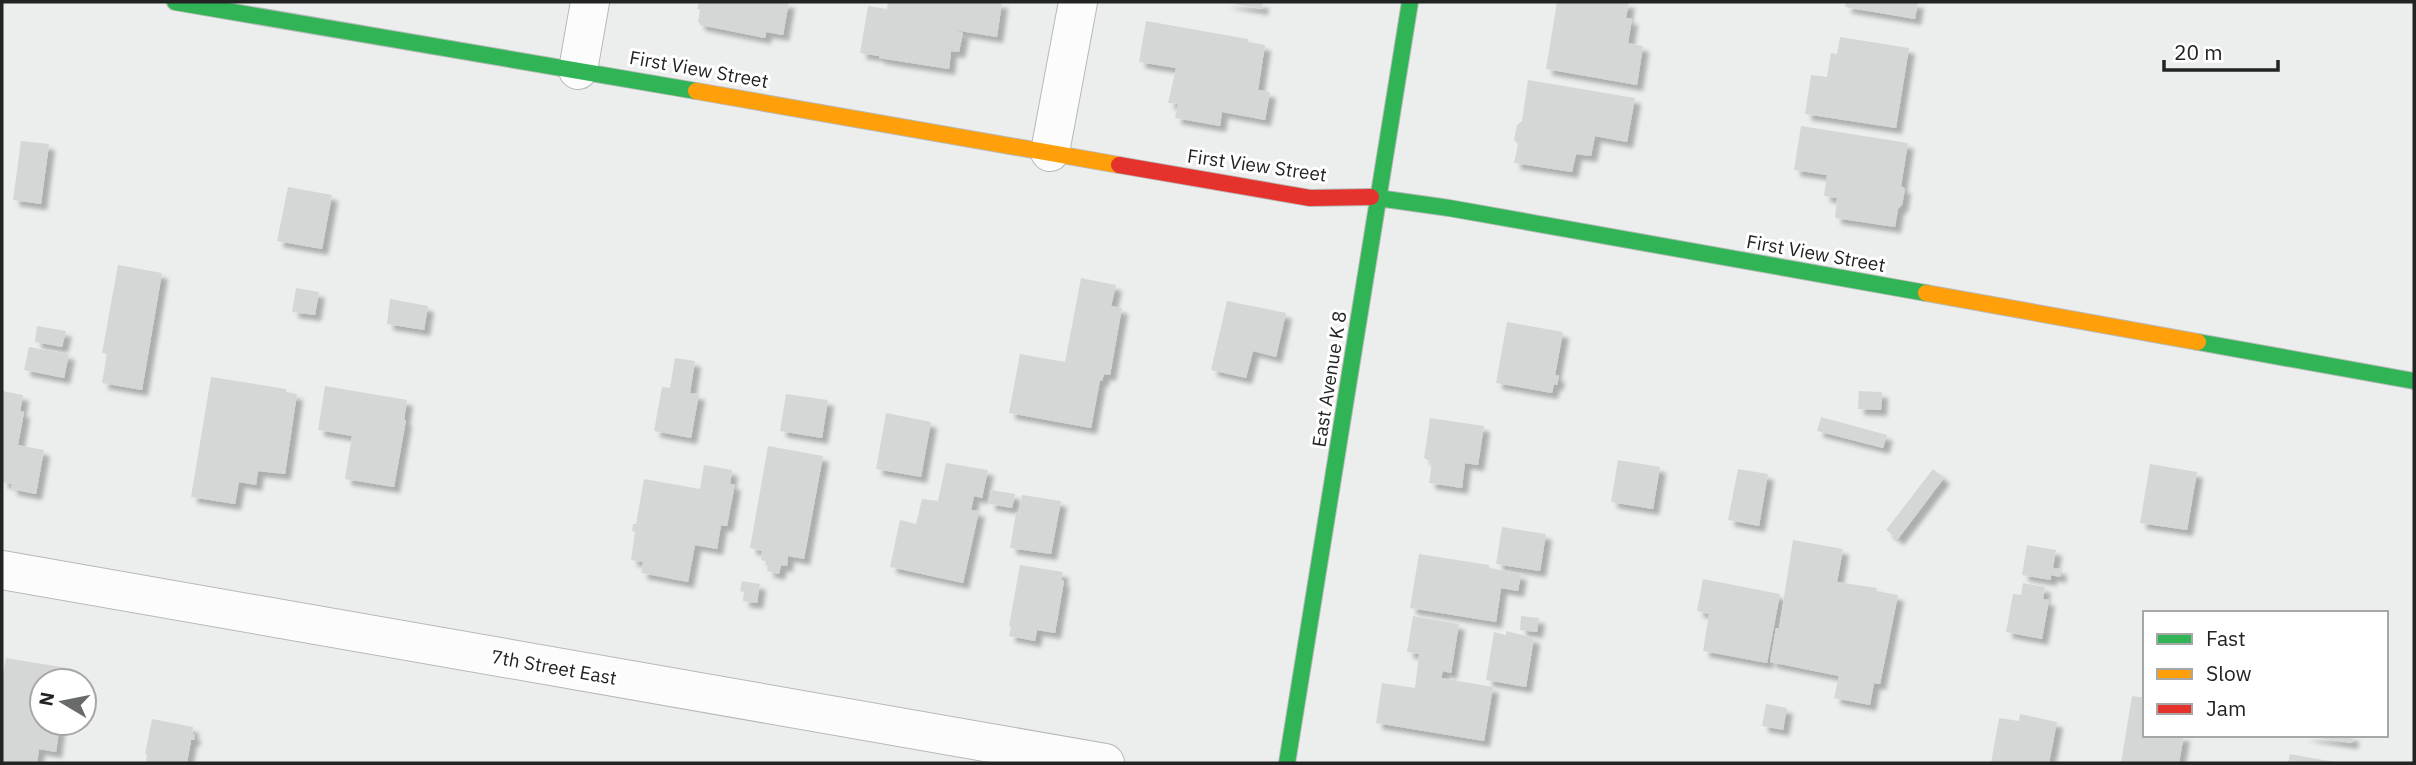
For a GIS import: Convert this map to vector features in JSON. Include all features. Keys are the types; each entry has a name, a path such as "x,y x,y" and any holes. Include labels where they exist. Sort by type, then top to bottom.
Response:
{"street":[{"name":"First View Street","path":"175,2 1310,198 1380,197 2414,381"},
{"path":"578,70 590,2"},
{"path":"1050,152 1078,2"},
{"name":"East Avenue K 8","path":"1287,763 1410,2"},
{"name":"7th Street East","path":"2,570 1105,763"}],"building":[{"path":"699,2 789,2 783,35 766,32 765,38 700,25 700,9 697,9"},
{"path":"888,2 1002,2 997,37 954,30 963,33 959,52 951,51 949,69 860,53 868,6 887,9"},
{"path":"1223,2 1263,2 1262,9"},
{"path":"1557,2 1629,2 1626,18 1632,19 1628,43 1643,46 1637,85 1546,69"},
{"path":"1846,2 1918,2 1915,19 1845,7"},
{"path":"1146,21 1248,39 1248,42 1265,45 1258,90 1270,92 1265,120 1222,112 1220,126 1175,118 1178,104 1168,103 1176,68 1139,62"},
{"path":"1840,37 1909,48 1896,128 1805,114 1811,75 1827,77 1831,53 1837,54"},
{"path":"1528,80 1635,98 1627,142 1595,136 1591,156 1576,154 1572,172 1514,163 1518,144 1514,140 1517,125 1522,121"},
{"path":"1801,126 1908,143 1901,186 1905,189 1895,227 1835,218 1837,198 1824,196 1827,175 1794,170"},
{"path":"21,141 49,144 41,204 13,200"},
{"path":"288,187 332,195 322,249 277,241"},
{"path":"118,265 162,273 142,390 102,383 107,354 102,353"},
{"path":"1081,278 1116,285 1111,306 1122,308 1110,375 1104,374 1102,381 1100,380 1091,428 1009,413 1020,354 1065,362"},
{"path":"296,288 319,292 315,315 292,312"},
{"path":"390,299 428,306 424,330 387,324"},
{"path":"1227,301 1286,313 1276,357 1253,351 1246,378 1211,370"},
{"path":"1507,322 1563,332 1555,375 1559,376 1552,393 1496,383"},
{"path":"37,326 66,331 62,347 35,342"},
{"path":"29,347 69,354 64,378 24,370"},
{"path":"675,358 695,361 690,393 699,394 691,438 654,431 662,387 670,388"},
{"path":"211,377 286,389 286,392 297,394 285,474 258,471 256,485 239,482 235,504 191,497"},
{"path":"325,386 407,400 394,487 345,479 352,436 318,430"},
{"path":"2,391 23,395 20,411 24,412 18,445 44,450 36,494 11,489 12,484 2,482"},
{"path":"1859,391 1882,392 1881,410 1858,409"},
{"path":"786,394 828,400 822,438 780,431"},
{"path":"886,413 931,422 921,477 876,469"},
{"path":"1821,417 1887,435 1883,448 1817,431"},
{"path":"1430,418 1484,426 1478,465 1465,463 1462,488 1429,483 1432,462 1424,458"},
{"path":"768,446 823,456 804,559 788,556 787,566 781,565 779,574 767,571 769,562 761,560 762,551 750,548"},
{"path":"1618,460 1660,467 1653,509 1611,502"},
{"path":"946,463 988,470 982,498 974,496 971,510 979,511 963,583 890,567 900,520 916,524 922,499 938,501"},
{"path":"2150,464 2197,472 2187,530 2140,523"},
{"path":"704,465 732,470 730,484 735,484 727,526 721,525 717,549 695,545 688,582 641,573 643,562 631,560 635,532 632,531 633,524 636,524 644,479 700,489"},
{"path":"1738,469 1768,474 1759,526 1728,520"},
{"path":"1933,469 1944,478 1898,539 1886,530"},
{"path":"991,490 1015,494 1012,508 989,504"},
{"path":"1022,495 1061,501 1051,554 1010,548"},
{"path":"1502,527 1546,534 1540,571 1496,564"},
{"path":"1793,540 1843,549 1837,582 1877,588 1876,591 1898,595 1880,684 1874,683 1870,705 1834,698 1839,676 1770,662 1776,628 1779,629"},
{"path":"2027,545 2056,550 2053,568 2061,569 2060,577 2051,575 2051,580 2022,575"},
{"path":"1419,554 1489,565 1489,568 1521,574 1518,591 1501,588 1496,622 1410,608"},
{"path":"1020,565 1063,572 1061,580 1064,581 1055,633 1037,630 1035,641 1009,636"},
{"path":"1703,579 1780,594 1767,663 1703,651 1709,614 1697,611"},
{"path":"742,581 760,584 757,603 743,601 744,592 740,591"},
{"path":"2023,583 2045,587 2043,599 2049,600 2042,639 2006,632 2013,594 2021,595"},
{"path":"1413,616 1459,624 1451,673 1443,671 1441,678 1493,687 1484,741 1376,723 1382,683 1415,688 1419,654 1407,652"},
{"path":"1521,616 1539,618 1537,632 1520,630"},
{"path":"1506,631 1534,638 1526,687 1486,680 1494,632 1506,635"},
{"path":"6,658 61,667 28,667 28,737 58,737 56,752 39,749 37,763 2,763 2,680"},
{"path":"2132,696 2143,698 2143,737 2184,737 2179,763 2121,763"},
{"path":"1766,704 1787,708 1783,730 1762,726"},
{"path":"2020,714 2057,722 2049,763 1991,763 1999,718 2019,721"},
{"path":"152,719 193,727 192,734 195,735 194,740 191,740 187,763 146,763 145,754"},
{"path":"2314,737 2353,737 2352,743"},
{"path":"2290,754 2334,762 2334,763 2288,763"}],"traffic: fast":[{"path":"175,2 696,91"},
{"path":"1287,763 1410,2"},
{"path":"1371,197 1449,208 1926,293"},
{"path":"2198,342 2414,381"}],"traffic: slow":[{"path":"696,91 1119,165"},
{"path":"1926,293 2198,342"}],"traffic: jam":[{"path":"1119,165 1310,198 1371,197"}]}
